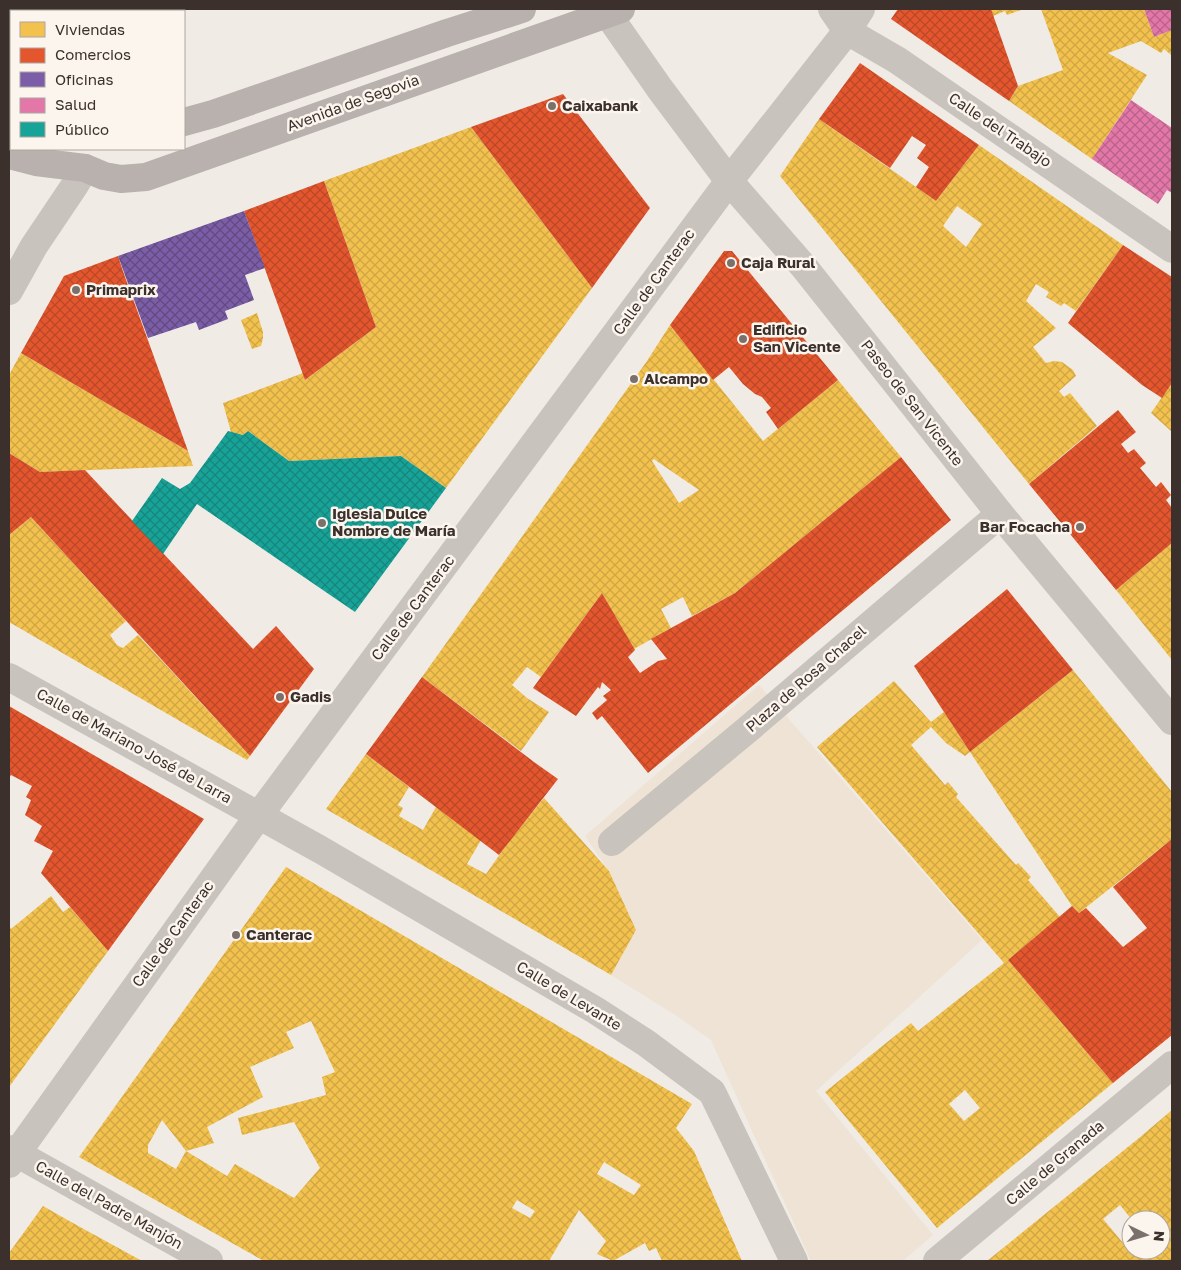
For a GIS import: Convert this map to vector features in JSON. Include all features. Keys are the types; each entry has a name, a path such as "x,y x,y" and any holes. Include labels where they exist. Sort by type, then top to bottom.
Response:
{"main road":[{"path":"185,122 213,114 522,9"},
{"name":"Avenida de Segovia","path":"9,155 36,162 84,155 104,176 121,179 146,177 610,10"}],"street":[{"name":"Calle del Trabajo","path":"832,9 854,20 897,60 1172,248"},
{"name":"Paseo de San Vicente","path":"610,10 660,89 729,180 804,267 1000,514 1172,721"},
{"name":"Calle de Canterac","path":"11,1156 259,814 729,180 854,20"},
{"path":"9,291 34,246 75,185 84,155"},
{"name":"Plaza de Rosa Chacel","path":"612,842 747,730 1000,514"},
{"name":"Calle de Mariano José de Larra","path":"9,677 259,814"},
{"name":"Calle de Levante","path":"259,814 595,1010 646,1043 712,1092 794,1261"},
{"name":"Calle de Granada","path":"937,1261 1172,1065"},
{"name":"Calle del Padre Manjón","path":"11,1156 209,1261"}],"shaded area":[{"path":"759,685 982,940 816,1091 933,1235 903,1261 811,1261 711,1040 677,1016 611,975 636,930 609,871 585,836"}],"building: Viviendas":[{"path":"991,9 1024,9 1007,15 1005,11 993,16"},
{"path":"1041,9 1144,9 1154,37 1172,30 1171,55 1164,49 1161,53 1141,41 1108,53 1147,75 1092,159 1009,101 1018,86 1063,70"},
{"path":"819,119 936,201 979,145 1123,245 1076,311 1064,303 1061,306 1046,297 1049,292 1036,284 1026,301 1056,328 1033,347 1046,363 1062,362 1073,370 1076,376 1059,391 1064,397 1070,393 1097,426 1029,484 780,176","holes":["957,206 982,224 966,247 943,226"]},
{"path":"471,127 592,288 446,488 401,456 289,461 248,431 243,435 231,432 223,403 303,373 305,380 376,327 324,181"},
{"path":"257,313 263,338 261,346 252,349 241,320"},
{"path":"670,325 763,441 838,380 901,457 735,593 692,616 683,597 661,609 671,628 634,649 602,593 541,677 527,667 512,685 527,698 549,712 521,751 422,677 647,361","holes":["654,459 699,490 679,503 652,461"]},
{"path":"21,353 188,451 193,466 40,472 9,453 9,375"},
{"path":"1172,383 1172,432 1151,413"},
{"path":"31,517 126,621 110,635 117,645 123,648 138,635 250,756 247,760 9,622 9,535"},
{"path":"1172,543 1172,660 1116,590"},
{"path":"1073,670 1172,792 1172,839 1079,913 1072,906 970,752"},
{"path":"894,681 931,722 944,712 970,752 965,756 946,743 931,727 911,745 945,785 948,782 958,794 956,797 1016,865 1018,863 1031,877 1028,880 1060,917 1008,960 1113,1083 937,1228 825,1092 911,1023 918,1031 1004,963 817,747","holes":["965,1090 980,1108 964,1121 949,1104"]},
{"path":"366,754 409,787 398,805 403,808 399,816 423,830 436,807 481,840 467,864 486,874 510,840 544,798 609,871 636,930 611,975 326,809"},
{"path":"286,867 692,1104 676,1128 694,1151 742,1261 662,1261 656,1248 649,1251 645,1243 613,1261 597,1254 606,1241 579,1210 549,1261 264,1261 79,1157","holes":["311,1021 335,1072 322,1077 326,1095 238,1118 242,1135 294,1122 320,1168 294,1198 235,1164 227,1176 186,1151 214,1143 207,1127 263,1097 250,1067 294,1048 286,1032","162,1120 186,1151 176,1169 148,1153 148,1145","604,1162 641,1185 634,1195 597,1174","517,1200 535,1211 530,1218 512,1208"]},
{"path":"51,896 63,912 70,907 108,951 9,1087 9,926 11,929"},
{"path":"1172,1110 1172,1261 987,1261 1139,1138"},
{"path":"43,1206 142,1261 9,1261 9,1253"}],"building: Comercios":[{"path":"898,9 991,9 1018,86 1009,101 891,19"},
{"path":"860,63 979,145 936,201 916,187 929,167 917,158 926,145 912,136 890,168 819,119"},
{"path":"563,94 650,208 592,288 471,127"},
{"path":"324,181 376,327 305,380 244,211"},
{"path":"1123,245 1172,277 1172,383 1162,398 1142,385 1068,323"},
{"name":"Edificio San Vicente","path":"724,251 732,251 838,380 778,429 766,412 771,408 762,397 743,384 729,367 713,380 670,325"},
{"path":"118,256 188,451 21,353 64,276"},
{"path":"1118,410 1136,432 1121,444 1128,453 1134,449 1146,463 1140,468 1156,487 1161,482 1171,495 1166,500 1172,508 1172,543 1116,590 1029,484"},
{"path":"9,453 40,472 85,470 253,649 276,626 314,669 250,756 31,517 9,535"},
{"path":"901,457 951,520 648,773 602,716 597,720 592,713 607,700 603,696 611,690 602,682 600,689 598,687 576,716 533,688 602,593 635,650 628,657 640,673 658,661 667,659 651,639 735,593"},
{"path":"1007,589 1073,670 970,752 914,666"},
{"path":"422,677 558,779 499,855 366,754"},
{"path":"9,706 204,819 108,951 41,873 53,851 34,841 42,826 25,815 31,800 26,797 32,786 11,775 9,778"},
{"path":"1172,839 1172,1035 1113,1083 1008,960 1072,906 1079,913 1086,908 1123,947 1147,928 1113,887"}],"building: Oficinas":[{"path":"244,211 265,268 245,275 254,300 225,311 228,319 199,330 196,322 148,338 118,256"}],"building: Salud":[{"path":"1144,9 1172,9 1172,30 1154,37"},
{"path":"1131,100 1172,128 1172,193 1167,190 1158,204 1092,159"}],"building: Público":[{"name":"Iglesia Dulce Nombre de María","path":"228,431 243,435 248,431 289,461 401,456 446,488 355,612 197,504 163,554 132,521 162,478 180,489 190,483"}],"place":[{"name":"Caixabank","path":"552,106"},
{"name":"Caja Rural","path":"731,263"},
{"name":"Primaprix","path":"76,290"},
{"name":"Edificio San Vicente","path":"743,339"},
{"name":"Alcampo","path":"634,379"},
{"name":"Iglesia Dulce Nombre de María","path":"322,523"},
{"name":"Bar Focacha","path":"1080,527"},
{"name":"Gadis","path":"280,697"},
{"name":"Canterac","path":"236,935"}]}
